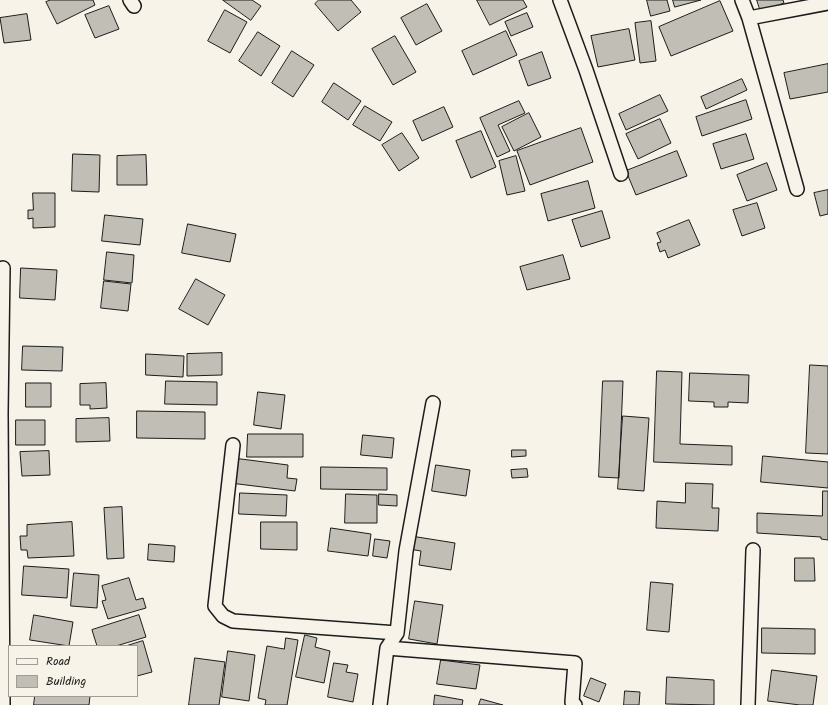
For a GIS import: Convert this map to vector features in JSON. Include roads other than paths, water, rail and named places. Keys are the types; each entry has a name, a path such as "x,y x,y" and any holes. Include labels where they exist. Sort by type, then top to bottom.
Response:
{"street":[{"path":"560,0 586,70 621,174"},
{"path":"742,0 749,18 797,189"},
{"path":"749,18 828,3"},
{"path":"3,268 1,413 3,705"},
{"path":"380,705 386,648 397,633 406,551 433,403"},
{"path":"233,445 215,606 222,616 233,621 397,633"},
{"path":"748,705 753,550"},
{"path":"386,648 575,663 572,702 575,705"}]}
